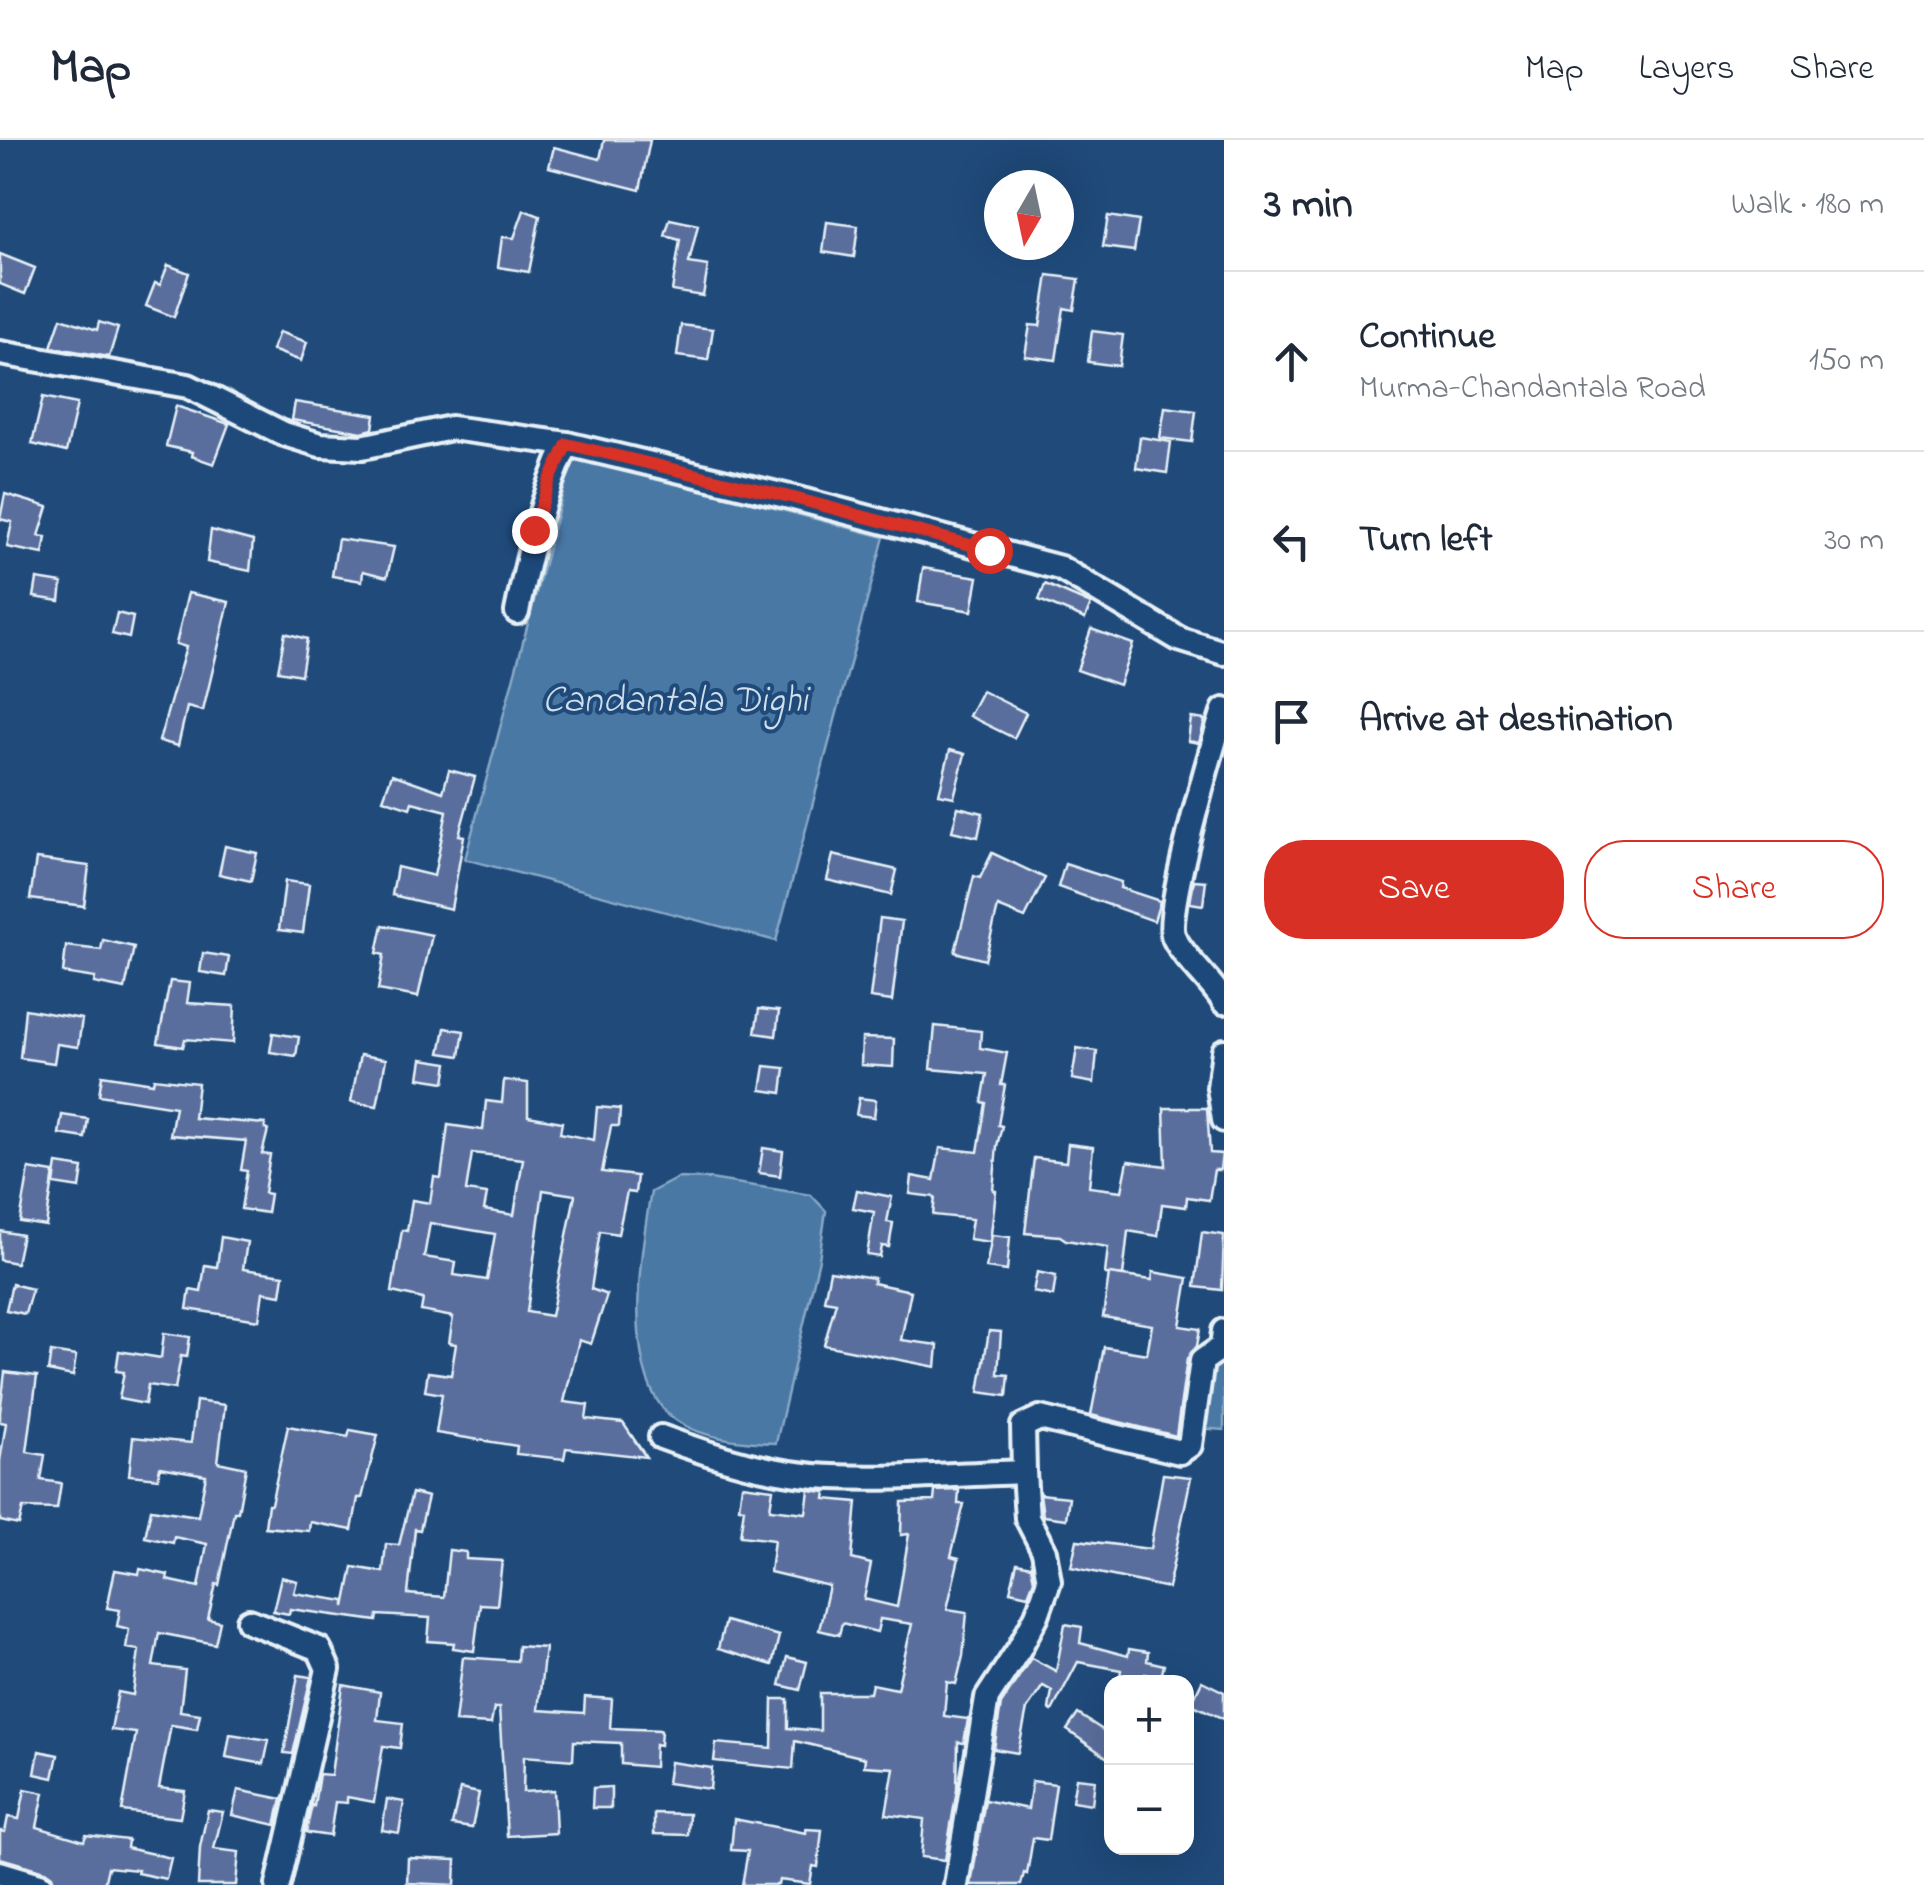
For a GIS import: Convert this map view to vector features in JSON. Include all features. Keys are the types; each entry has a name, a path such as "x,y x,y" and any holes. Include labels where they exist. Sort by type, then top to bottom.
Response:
{"street":[{"path":"0,353 188,386 250,419 320,445 362,447 451,428 567,444 794,498 1060,568 1179,640 1224,652"},
{"path":"517,612 534,530 549,482 567,444"},
{"path":"1224,710 1187,847 1171,928 1176,942 1224,1002"},
{"path":"1224,1051 1219,1088 1224,1120"},
{"path":"956,1885 987,1698 1019,1650 1049,1581 1044,1551 1027,1518 1023,1426 1040,1418 1180,1452 1190,1445 1202,1361 1222,1348 1224,1331"},
{"path":"661,1437 761,1468 830,1478 1024,1472"},
{"path":"249,1621 319,1650 328,1668 278,1885"},
{"path":"0,1874 40,1885"}],"water":[{"name":"Candantala Dighi","path":"573,455 884,537 776,941 465,859"},
{"path":"678,1178 710,1179 811,1195 826,1211 819,1259 776,1443 698,1432 671,1417 650,1385 639,1331 643,1242 651,1192"},
{"path":"1224,1354 1224,1430 1198,1428 1209,1364"}],"building":[{"path":"604,140 650,140 640,190 549,167 554,147 600,159"},
{"path":"524,210 540,216 529,272 498,267 502,237 514,238"},
{"path":"1108,216 1139,221 1134,251 1103,247"},
{"path":"670,219 698,225 689,263 708,266 703,296 672,291 680,240 665,236"},
{"path":"827,222 858,226 854,257 823,252"},
{"path":"0,254 35,268 25,294 0,284"},
{"path":"168,265 189,273 174,317 146,306"},
{"path":"1048,275 1079,279 1074,310 1064,308 1056,360 1025,356 1030,325 1040,326"},
{"path":"61,318 97,330 99,322 118,328 109,357 51,347"},
{"path":"681,325 713,329 708,360 677,356"},
{"path":"1092,331 1123,335 1119,366 1088,362"},
{"path":"279,332 307,342 301,361 272,350"},
{"path":"43,397 77,404 66,452 32,444"},
{"path":"295,402 375,415 373,429 362,432 292,420"},
{"path":"176,406 229,424 214,464 191,456 192,452 166,446"},
{"path":"1165,407 1196,411 1192,442 1160,438"},
{"path":"1140,437 1171,442 1167,473 1136,468"},
{"path":"5,494 48,507 39,536 46,537 43,554 7,547 12,522 0,519"},
{"path":"211,530 253,541 250,571 207,562"},
{"path":"338,539 394,547 387,577 363,571 362,581 332,576"},
{"path":"923,568 978,577 972,611 918,602"},
{"path":"37,579 62,583 60,601 34,597"},
{"path":"1045,584 1091,604 1085,619 1039,600"},
{"path":"188,593 229,602 203,711 187,707 178,746 159,741 186,647 176,644"},
{"path":"117,613 133,617 129,638 112,634"},
{"path":"1091,629 1133,644 1119,685 1077,670"},
{"path":"285,633 307,639 301,675 278,671"},
{"path":"982,691 1026,713 1014,738 969,716"},
{"path":"1191,718 1205,720 1199,743 1188,741"},
{"path":"950,750 965,754 954,797 939,794"},
{"path":"449,770 475,777 459,835 464,836 451,909 392,895 397,867 434,876 447,811 412,802 410,808 383,799 392,774 443,792"},
{"path":"958,807 983,813 978,837 952,831"},
{"path":"225,846 257,853 251,881 219,874"},
{"path":"992,853 1045,878 1025,918 998,907 985,960 955,952 974,876 980,878"},
{"path":"833,855 897,870 891,895 827,880"},
{"path":"36,859 89,866 84,906 30,899"},
{"path":"1065,864 1121,882 1120,888 1160,901 1154,921 1058,887"},
{"path":"1194,880 1206,881 1203,905 1190,903"},
{"path":"285,881 309,884 303,933 279,930"},
{"path":"880,918 902,921 892,1001 870,998"},
{"path":"383,925 432,935 418,997 378,990 384,955 377,953"},
{"path":"103,940 134,947 125,989 94,983 95,978 63,973 66,946 101,950"},
{"path":"203,953 229,957 226,976 200,972"},
{"path":"170,981 190,983 187,1003 235,1006 233,1043 185,1039 183,1047 158,1043"},
{"path":"25,1009 82,1019 78,1047 57,1044 54,1063 20,1058"},
{"path":"759,1009 779,1011 776,1036 755,1033"},
{"path":"935,1026 981,1031 980,1048 1007,1053 1001,1085 1005,1085 998,1125 1002,1126 990,1242 969,1239 972,1219 933,1215 935,1197 910,1194 912,1176 934,1180 940,1148 978,1152 986,1103 982,1102 987,1074 931,1069"},
{"path":"445,1028 464,1031 460,1056 440,1053"},
{"path":"273,1033 299,1037 296,1056 270,1052"},
{"path":"862,1038 894,1039 893,1067 861,1065"},
{"path":"1077,1048 1097,1051 1094,1083 1072,1079"},
{"path":"360,1055 386,1059 377,1106 351,1102"},
{"path":"422,1059 448,1063 445,1082 419,1078"},
{"path":"765,1066 785,1068 782,1093 761,1090"},
{"path":"102,1075 153,1083 154,1078 198,1083 194,1118 265,1124 268,1130 262,1154 270,1155 264,1193 270,1194 267,1213 241,1209 247,1171 241,1170 246,1141 170,1135 175,1107 99,1095"},
{"path":"504,1080 528,1083 528,1116 562,1122 560,1133 594,1140 597,1107 620,1109 619,1126 611,1126 602,1172 637,1176 635,1193 627,1192 618,1234 600,1231 591,1289 607,1295 591,1344 579,1340 564,1402 588,1405 586,1419 623,1423 646,1457 566,1448 564,1459 516,1454 517,1446 436,1433 442,1394 425,1391 428,1372 451,1375 456,1344 449,1343 453,1317 421,1311 423,1299 392,1292 402,1230 407,1231 412,1200 430,1203 434,1177 441,1178 448,1125 483,1130 486,1101 502,1103","holes":["472,1153 523,1159 514,1215 484,1210 487,1194 466,1191","543,1190 575,1195 551,1316 527,1312","430,1223 495,1234 487,1280 454,1275 456,1262 424,1257"]},
{"path":"859,1098 876,1100 874,1117 856,1115"},
{"path":"1164,1108 1207,1108 1210,1153 1222,1154 1220,1170 1214,1170 1209,1200 1187,1197 1186,1207 1162,1204 1158,1236 1128,1231 1123,1276 1105,1274 1108,1247 1025,1233 1034,1158 1066,1162 1068,1144 1093,1147 1089,1187 1122,1191 1128,1161 1166,1166"},
{"path":"62,1115 88,1119 85,1138 59,1134"},
{"path":"763,1148 783,1151 780,1176 759,1173"},
{"path":"57,1164 83,1168 80,1188 54,1184"},
{"path":"29,1169 54,1173 46,1226 20,1222"},
{"path":"857,1190 892,1197 887,1222 893,1223 889,1247 882,1246 880,1257 867,1255 874,1212 853,1208"},
{"path":"0,1231 22,1235 16,1263 0,1260"},
{"path":"1202,1232 1224,1235 1222,1290 1195,1287"},
{"path":"992,1235 1010,1237 1007,1271 986,1268"},
{"path":"221,1237 247,1242 243,1269 284,1275 281,1295 263,1292 259,1320 187,1309 190,1290 201,1292 205,1265 217,1267"},
{"path":"830,1271 874,1278 873,1283 911,1291 901,1340 938,1345 936,1367 824,1345 836,1302 824,1300"},
{"path":"1037,1272 1056,1276 1053,1296 1033,1292"},
{"path":"1153,1272 1188,1278 1180,1326 1200,1329 1197,1346 1187,1359 1176,1436 1091,1415 1104,1347 1147,1354 1152,1325 1103,1317 1109,1274 1152,1280"},
{"path":"12,1284 32,1289 25,1314 6,1310"},
{"path":"989,1331 1001,1332 998,1374 1009,1375 1007,1396 979,1392"},
{"path":"164,1333 190,1337 187,1357 181,1356 175,1389 148,1385 145,1404 119,1399 124,1372 116,1371 119,1351 161,1358"},
{"path":"51,1352 76,1356 73,1376 48,1371"},
{"path":"5,1372 37,1376 27,1452 45,1455 41,1480 61,1483 57,1509 23,1508 19,1525 0,1521 0,1461 6,1423 0,1422 0,1412"},
{"path":"196,1401 225,1405 218,1462 246,1468 208,1619 220,1622 215,1644 159,1633 153,1666 185,1670 180,1711 200,1714 197,1729 171,1725 159,1788 185,1791 180,1818 122,1811 136,1733 111,1730 118,1692 133,1695 139,1650 126,1648 129,1629 117,1626 120,1610 107,1608 115,1570 139,1574 140,1569 199,1587 207,1544 174,1537 173,1543 145,1537 151,1509 198,1516 206,1475 160,1467 158,1478 129,1475 133,1437 191,1443"},
{"path":"288,1426 348,1437 350,1430 378,1435 352,1530 310,1522 309,1531 265,1527"},
{"path":"1163,1474 1191,1477 1168,1588 1071,1567 1077,1540 1150,1549"},
{"path":"742,1485 773,1489 770,1509 806,1513 809,1490 826,1492 825,1499 857,1502 852,1559 871,1564 864,1599 897,1607 909,1534 901,1535 902,1502 934,1501 935,1491 959,1490 958,1504 964,1504 951,1556 959,1558 947,1609 967,1612 963,1656 956,1684 947,1682 944,1716 968,1719 964,1743 958,1742 957,1790 945,1860 921,1857 924,1819 886,1814 894,1768 864,1766 865,1758 795,1741 793,1769 714,1761 716,1743 772,1748 773,1699 788,1699 788,1728 820,1731 820,1693 870,1693 872,1684 897,1689 912,1624 880,1619 877,1632 842,1623 839,1635 819,1630 829,1586 770,1572 774,1540 740,1536"},
{"path":"412,1493 428,1497 420,1530 415,1529 408,1594 444,1597 449,1550 466,1552 466,1559 502,1561 497,1605 480,1604 474,1651 453,1648 454,1643 428,1641 430,1618 378,1615 377,1621 290,1609 289,1614 273,1611 281,1577 297,1581 294,1593 345,1601 345,1607 353,1567 383,1572 386,1544 399,1545"},
{"path":"1040,1494 1069,1497 1066,1519 1043,1516"},
{"path":"1017,1563 1031,1566 1034,1580 1028,1595 1010,1591"},
{"path":"725,1621 779,1636 772,1665 718,1649"},
{"path":"1065,1624 1082,1627 1080,1643 1128,1656 1129,1649 1148,1652 1147,1661 1164,1665 1162,1675 1120,1675 1121,1670 1078,1662 1052,1711 1052,1691 1043,1686 1027,1709 1018,1753 994,1749 1001,1704 1031,1658 1056,1671"},
{"path":"518,1646 545,1648 538,1710 584,1713 585,1697 612,1699 610,1728 661,1730 660,1745 655,1744 654,1767 621,1764 621,1743 574,1741 573,1760 524,1756 523,1792 554,1790 556,1833 507,1836 499,1708 494,1708 491,1724 455,1722 463,1657 517,1661"},
{"path":"787,1657 807,1662 800,1690 780,1685"},
{"path":"298,1675 311,1677 293,1754 284,1753"},
{"path":"1202,1681 1224,1692 1224,1719 1194,1705"},
{"path":"343,1685 380,1692 377,1720 403,1723 400,1748 383,1746 374,1802 347,1797 347,1803 335,1802 330,1836 309,1833 306,1832 319,1774 331,1775"},
{"path":"1078,1714 1104,1731 1104,1755 1067,1730"},
{"path":"230,1734 269,1740 264,1764 226,1757"},
{"path":"39,1751 58,1755 53,1778 35,1774"},
{"path":"670,1762 712,1768 710,1789 667,1783"},
{"path":"1076,1778 1095,1780 1092,1804 1072,1801"},
{"path":"1032,1781 1056,1784 1048,1840 1033,1838 1027,1874 1024,1873 1021,1885 971,1885 985,1800 1028,1809"},
{"path":"611,1787 611,1808 592,1808 593,1788"},
{"path":"25,1789 44,1793 37,1827 84,1841 86,1835 128,1840 127,1848 171,1858 166,1879 137,1873 138,1870 108,1867 104,1885 55,1885 45,1871 0,1858 0,1831 5,1832 8,1817 19,1819"},
{"path":"460,1789 479,1793 472,1828 452,1825"},
{"path":"238,1790 282,1799 276,1825 232,1815"},
{"path":"387,1799 404,1802 399,1833 382,1830"},
{"path":"208,1810 223,1812 214,1849 239,1852 236,1885 198,1885 200,1847"},
{"path":"654,1813 689,1814 688,1835 654,1834"},
{"path":"734,1819 806,1833 806,1829 822,1830 818,1867 813,1866 810,1884 779,1880 778,1885 742,1885 748,1851 731,1850"},
{"path":"408,1858 456,1860 455,1885 407,1883"}],"route":[{"path":"534,530 549,482 567,444 989,550"}]}
